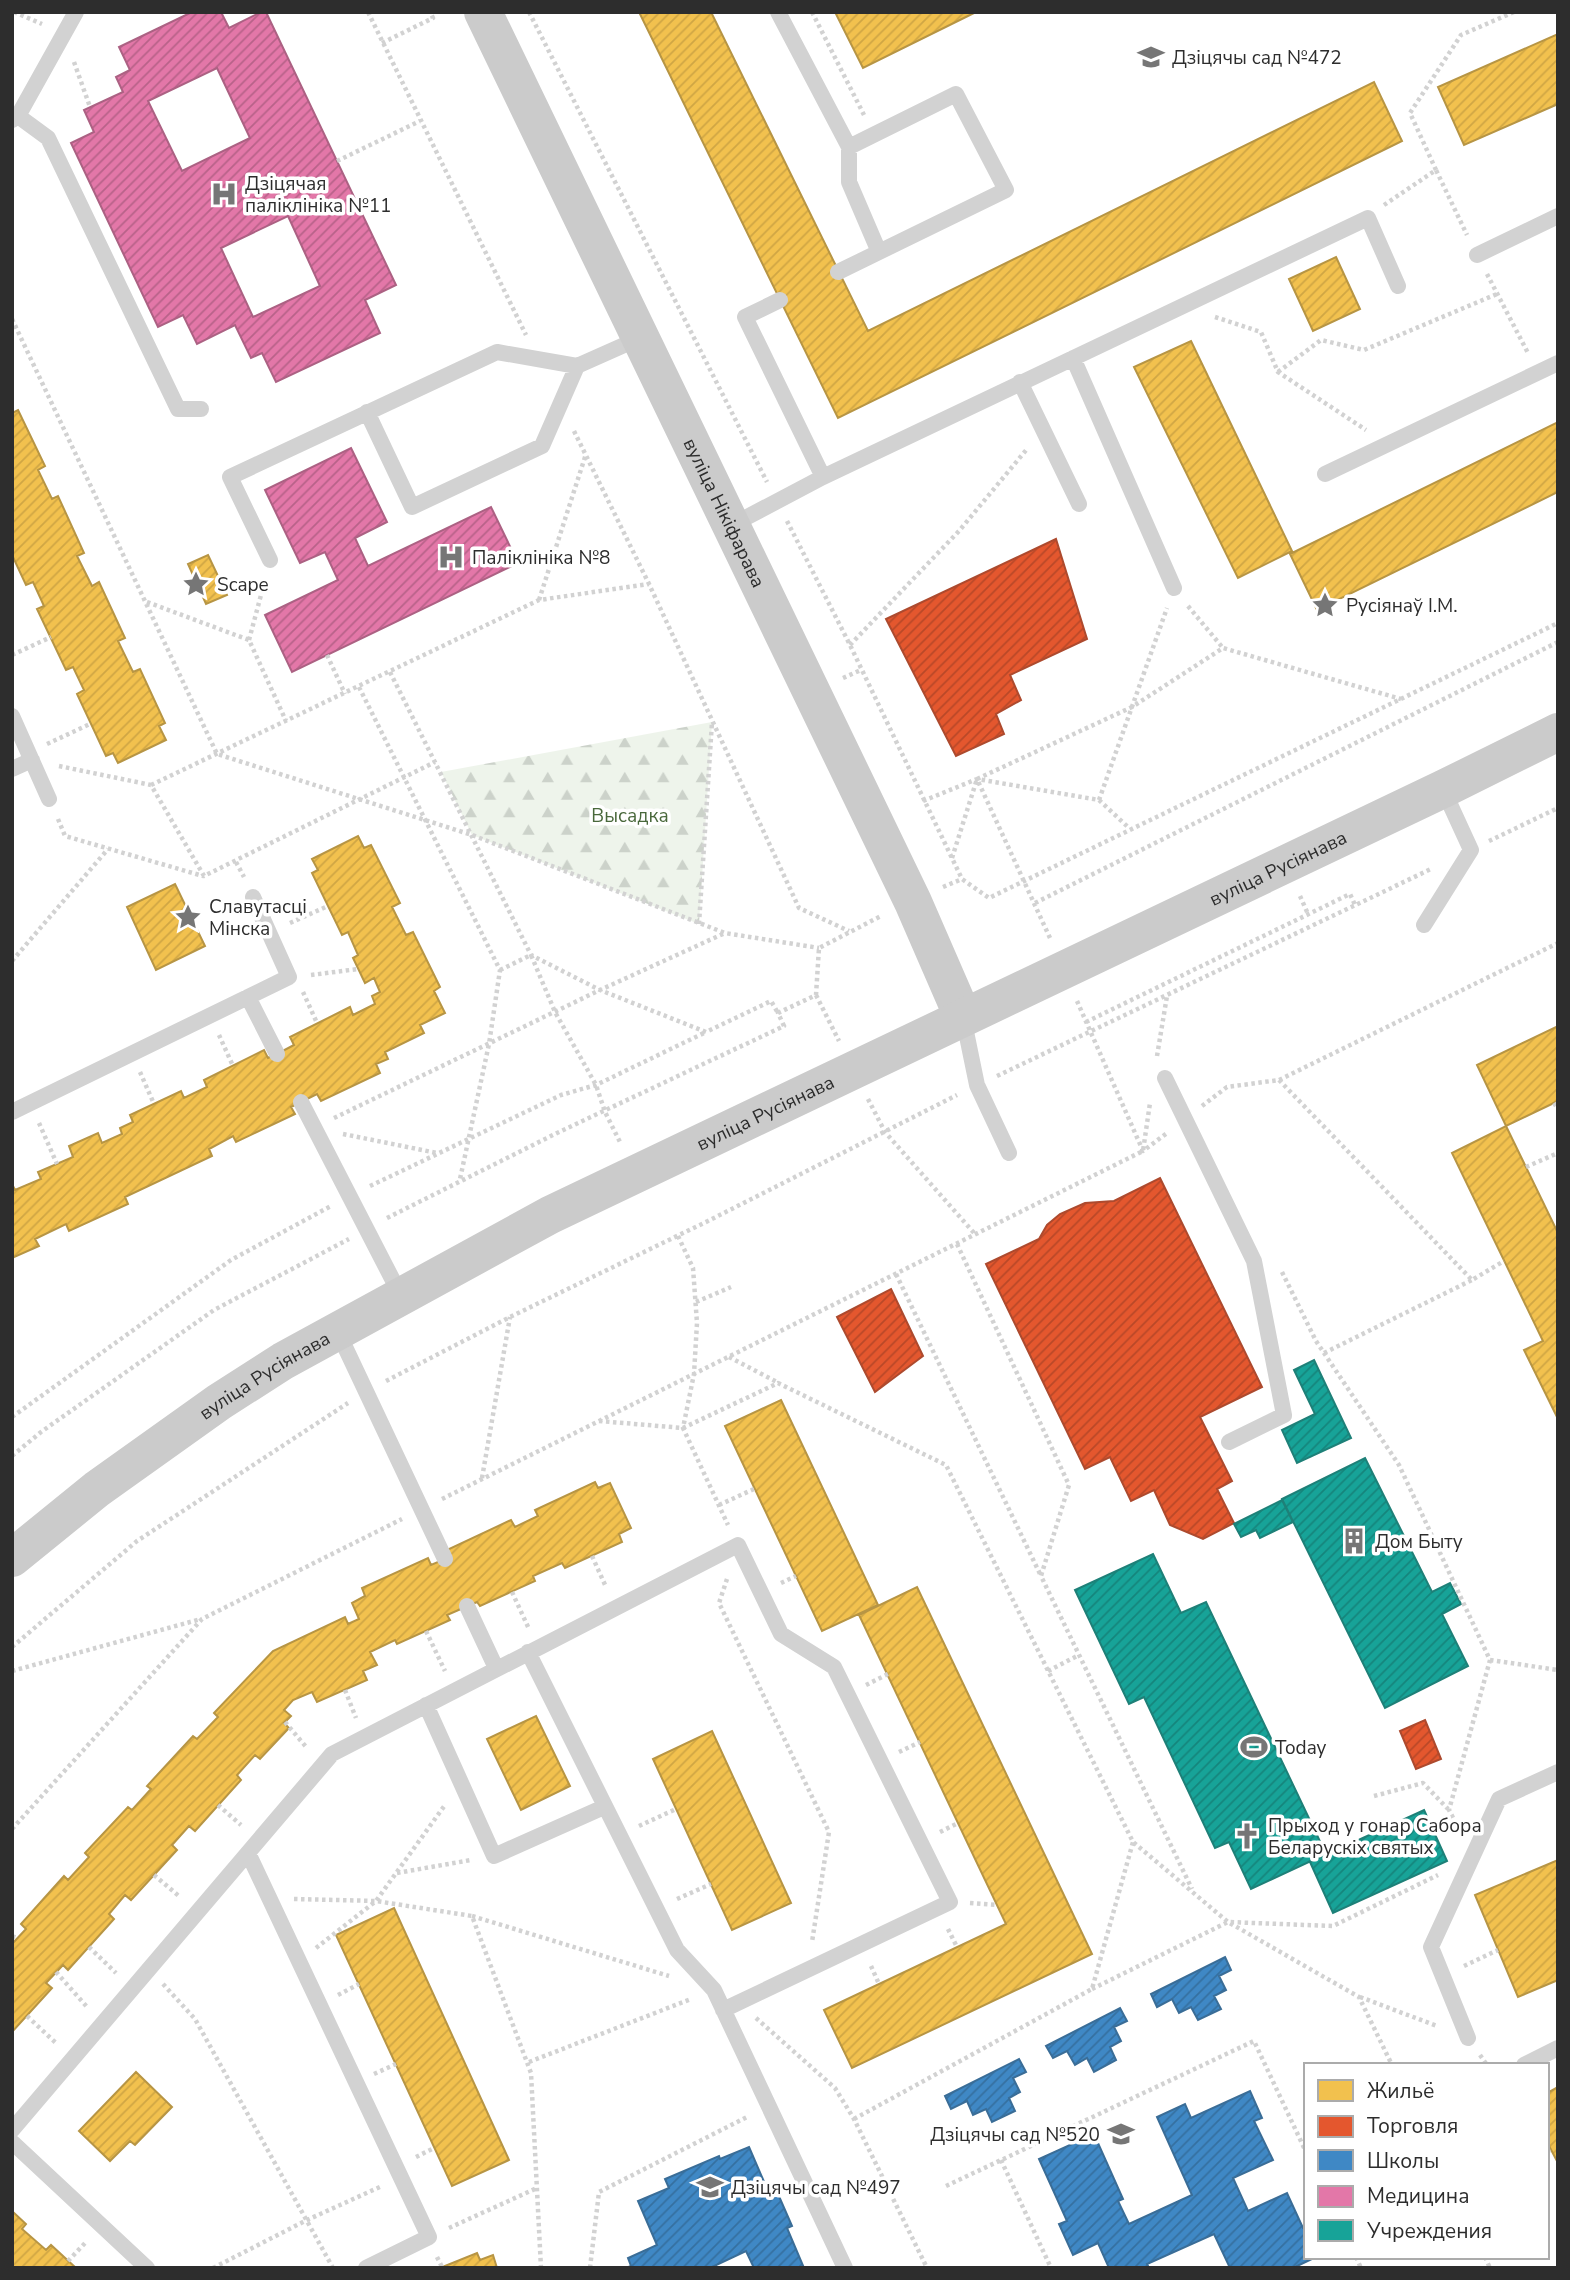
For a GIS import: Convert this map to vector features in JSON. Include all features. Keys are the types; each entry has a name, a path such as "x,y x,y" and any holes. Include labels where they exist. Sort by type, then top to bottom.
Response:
{"main road":[{"name":"вуліца Нікіфарава","path":"483,12 913,902 963,1017"},
{"name":"вуліца Русіянава","path":"12,1558 97,1489 283,1361 550,1215 1558,732"}],"lane":[{"path":"76,12 15,118 48,138 178,409 201,409"},
{"path":"778,12 849,147 849,182 879,251"},
{"path":"838,272 1006,190 956,94 849,147"},
{"path":"1477,255 1558,216"},
{"path":"732,525 823,477 1368,218 1398,286"},
{"path":"780,300 745,317 823,477"},
{"path":"270,560 230,477 497,352 577,366 640,338"},
{"path":"1073,358 1174,588"},
{"path":"1325,474 1558,363"},
{"path":"367,412 412,507 542,446 577,366"},
{"path":"1020,382 1079,504"},
{"path":"12,716 49,799"},
{"path":"12,769 30,757"},
{"path":"1424,925 1471,850 1443,789"},
{"path":"12,1112 293,977 253,897"},
{"path":"248,998 276,1054"},
{"path":"963,1017 977,1085 1009,1153"},
{"path":"1166,1078 1254,1261 1283,1415 1229,1442"},
{"path":"301,1102 401,1296"},
{"path":"337,1330 445,1559"},
{"path":"12,2130 332,1754 738,1545 781,1634 834,1667 950,1902 723,2010"},
{"path":"467,1606 496,1668"},
{"path":"533,1649 604,1807 677,1950 714,1990 845,2268"},
{"path":"426,1705 494,1856 604,1807"},
{"path":"1468,2038 1431,1947 1499,1799 1558,1772"},
{"path":"248,1853 429,2237 366,2268"},
{"path":"1528,2063 1558,2048"},
{"path":"12,2143 147,2268"}],"path":[{"path":"14,12 64,34"},
{"path":"368,12 537,358"},
{"path":"382,43 433,18 430,12"},
{"path":"529,12 850,645 952,859 962,878 989,898 1129,828 1558,623"},
{"path":"812,12 873,135"},
{"path":"1436,170 1410,113 1461,35 1514,12"},
{"path":"69,52 90,107"},
{"path":"337,161 420,121"},
{"path":"1278,372 1321,340 1364,350 1497,294"},
{"path":"1181,306 1261,332 1278,372 1387,444"},
{"path":"12,319 217,754 472,835 725,933 819,948 849,931 799,908 649,584 561,406"},
{"path":"850,645 959,531 1043,429"},
{"path":"539,600 586,454"},
{"path":"270,560 249,640 286,722"},
{"path":"30,757 151,785 539,600 649,584"},
{"path":"1174,588 1223,649 1401,699"},
{"path":"1099,800 1174,588"},
{"path":"145,601 249,640"},
{"path":"12,655 51,638"},
{"path":"1035,903 1558,642"},
{"path":"923,801 1132,707 1223,649"},
{"path":"327,655 345,694"},
{"path":"390,672 531,955 555,1012 596,1085 605,1112 636,1172"},
{"path":"359,687 500,970 489,1044 460,1180"},
{"path":"699,924 712,722"},
{"path":"30,757 90,724"},
{"path":"49,799 65,836 204,876 435,762"},
{"path":"977,779 1099,800 1129,828"},
{"path":"952,859 977,779"},
{"path":"977,779 1035,903 1143,1151"},
{"path":"151,785 204,876"},
{"path":"12,1647 137,1541 366,1392 510,1317 678,1236 977,1085 1091,1033 1558,808"},
{"path":"12,961 108,849"},
{"path":"1086,1022 1350,894 1355,905"},
{"path":"269,932 328,906"},
{"path":"314,1128 725,933"},
{"path":"12,1671 202,1619 1143,1151 1227,1087 1279,1080 1558,943"},
{"path":"819,948 816,995 885,1132 975,1234"},
{"path":"500,970 531,955"},
{"path":"12,1456 41,1432 214,1310 460,1180 784,1026 771,1001 706,1032 600,990 531,955"},
{"path":"317,1023 293,977 358,969"},
{"path":"778,1013 816,995"},
{"path":"1157,1059 1167,995"},
{"path":"210,1016 233,1066"},
{"path":"131,1054 154,1104"},
{"path":"1279,1080 1472,1280"},
{"path":"1143,1151 1151,1098"},
{"path":"30,1103 58,1164"},
{"path":"1554,1103 1558,1110"},
{"path":"314,1128 438,1153"},
{"path":"1526,1167 1558,1153"},
{"path":"678,1236 693,1268 697,1323 694,1374 683,1428 738,1545 719,1603 829,1832 808,1970"},
{"path":"957,1244 1069,1485 1041,1576"},
{"path":"1324,1353 1472,1280 1504,1261"},
{"path":"1280,1267 1324,1353 1399,1465 1490,1660 1448,1810"},
{"path":"896,1274 1195,1894"},
{"path":"696,1302 731,1287"},
{"path":"482,1479 510,1317"},
{"path":"728,1357 946,1465 1133,1842 1228,1922 1360,1997 1468,2038 1486,2063"},
{"path":"599,1422 683,1428 778,1383"},
{"path":"719,1505 754,1489"},
{"path":"592,1556 615,1608"},
{"path":"512,1592 533,1649"},
{"path":"12,1829 202,1619"},
{"path":"426,1631 453,1690"},
{"path":"1048,1671 1079,1655"},
{"path":"1490,1660 1558,1670"},
{"path":"285,1722 321,1766"},
{"path":"299,1962 376,1901 461,1783"},
{"path":"854,2119 1092,1989 1228,1922 1333,1926 1473,1857 1448,1810 1423,1783 1374,1796"},
{"path":"218,1805 259,1840"},
{"path":"618,1835 676,1809"},
{"path":"1092,1989 1133,1842"},
{"path":"396,1873 494,1856"},
{"path":"154,1875 197,1913"},
{"path":"656,1909 711,1884"},
{"path":"269,1899 376,1901 472,1916 714,1990"},
{"path":"472,1916 531,2073 541,2268"},
{"path":"89,1947 132,1989"},
{"path":"1441,1976 1498,1950"},
{"path":"149,1969 195,2019 333,2268"},
{"path":"56,1972 102,2025"},
{"path":"1360,1997 1391,2063"},
{"path":"27,2016 73,2059"},
{"path":"946,2186 1254,2041 1304,2147"},
{"path":"590,2268 598,2192 768,2106"},
{"path":"1001,2160 1051,2268"},
{"path":"213,2268 307,2220 401,2178"},
{"path":"429,2237 537,2188"}],"green space":[{"name":"Высадка","path":"712,722 699,924 472,835 441,772"}],"building: Жильё":[{"path":"639,12 711,12 868,331 1374,82 1402,141 838,418"},
{"path":"835,12 976,12 863,68"},
{"path":"1558,34 1558,104 1464,145 1438,87"},
{"path":"1336,257 1360,309 1313,331 1289,279"},
{"path":"1191,341 1292,551 1238,578 1134,367"},
{"path":"18,410 45,466 38,470 52,499 58,496 84,553 77,556 92,586 99,582 125,638 118,641 133,672 140,669 165,723 159,726 166,740 118,763 113,753 106,756 77,694 84,690 73,667 66,670 37,609 44,606 33,582 26,585 12,555 12,413"},
{"path":"1558,422 1558,492 1317,610 1290,554"},
{"path":"208,555 227,595 206,604 188,564"},
{"path":"358,836 364,848 371,845 400,903 392,907 406,935 413,932 440,987 434,991 445,1013 420,1025 424,1033 385,1052 388,1059 376,1064 380,1073 321,1101 317,1094 291,1107 295,1114 236,1142 233,1136 209,1149 212,1156 125,1197 128,1204 69,1231 66,1224 35,1239 39,1246 12,1258 12,1184 15,1190 41,1179 38,1172 73,1157 69,1146 98,1133 102,1143 122,1134 120,1128 133,1122 130,1115 181,1091 184,1098 207,1087 204,1080 264,1050 268,1058 277,1054 294,1045 290,1037 350,1007 353,1015 375,1004 372,996 380,992 374,978 365,983 353,958 358,955 348,932 342,935 312,873 318,870 312,859"},
{"path":"175,884 205,946 156,970 127,907"},
{"path":"1558,1026 1558,1101 1506,1126 1477,1065"},
{"path":"1506,1126 1558,1233 1558,1419 1524,1350 1543,1341 1452,1153"},
{"path":"781,1400 878,1605 822,1631 725,1426"},
{"path":"595,1482 598,1488 610,1483 631,1528 619,1534 622,1542 565,1568 562,1563 533,1576 535,1581 480,1606 477,1602 447,1615 450,1620 397,1644 395,1640 370,1652 377,1665 363,1671 367,1680 317,1702 312,1692 293,1700 284,1710 291,1716 284,1723 289,1728 260,1759 255,1755 237,1775 241,1780 195,1831 189,1826 172,1845 177,1850 131,1900 125,1895 109,1914 114,1919 68,1970 63,1965 46,1983 52,1988 12,2032 12,1944 26,1929 21,1924 64,1876 68,1880 89,1857 85,1853 128,1807 132,1810 151,1789 147,1786 193,1736 197,1739 218,1717 214,1713 273,1651 345,1617 348,1624 359,1619 352,1603 365,1596 362,1588 428,1558 431,1565 450,1557 447,1550 511,1520 515,1527 538,1516 535,1510"},
{"path":"917,1587 1092,1954 852,2068 824,2010 1006,1924 859,1615"},
{"path":"536,1716 570,1786 521,1810 487,1739"},
{"path":"712,1731 791,1903 732,1930 653,1759"},
{"path":"1558,1860 1558,1980 1518,1997 1475,1895"},
{"path":"394,1908 509,2160 452,2186 336,1935"},
{"path":"136,2072 172,2107 135,2145 130,2141 110,2161 79,2131"},
{"path":"1558,2087 1558,2163 1549,2146 1549,2092"},
{"path":"12,2211 26,2224 22,2229 46,2250 51,2245 76,2268 12,2268"},
{"path":"477,2253 480,2260 493,2255 497,2268 440,2268"}],"building: Торговля":[{"path":"1056,539 1087,639 1010,675 1021,700 996,714 1004,734 956,756 886,619"},
{"path":"1160,1178 1262,1387 1200,1417 1232,1481 1217,1489 1234,1523 1203,1539 1170,1525 1154,1490 1131,1501 1110,1457 1085,1469 986,1264 1039,1239 1047,1225 1060,1214 1085,1203 1114,1201"},
{"path":"891,1289 923,1356 875,1392 837,1317"},
{"path":"1425,1720 1441,1759 1416,1769 1400,1731"}],"building: Школы":[{"path":"1225,1957 1231,1970 1219,1976 1226,1990 1214,1996 1221,2009 1198,2020 1191,2007 1179,2013 1172,1999 1157,2007 1151,1994"},
{"path":"1120,2008 1127,2021 1114,2027 1121,2041 1110,2047 1116,2060 1094,2072 1087,2058 1075,2065 1067,2051 1053,2058 1046,2046"},
{"path":"1019,2059 1026,2072 1013,2078 1020,2092 1009,2098 1015,2111 992,2122 986,2109 973,2115 967,2101 951,2109 945,2096"},
{"path":"1250,2091 1262,2118 1254,2121 1273,2160 1233,2178 1248,2211 1287,2193 1304,2228 1304,2259 1312,2259 1293,2268 1230,2268 1214,2234 1147,2264 1149,2268 1109,2268 1098,2243 1073,2255 1059,2224 1067,2221 1039,2159 1094,2134 1123,2199 1118,2201 1129,2224 1192,2195 1157,2117 1185,2104 1191,2118"},
{"path":"749,2147 771,2198 778,2194 792,2226 787,2228 804,2268 754,2268 746,2251 710,2268 626,2268 631,2266 628,2258 657,2245 638,2201 669,2188 665,2179 719,2156 720,2159"}],"building: Медицина":[{"name":"Дзіцячая паліклініка №11","path":"192,12 221,12 229,28 266,12 396,285 365,300 380,333 276,382 262,353 251,358 235,325 197,344 183,315 158,327 71,143 94,132 84,110 123,92 116,77 130,70 119,47","holes":["217,68 250,138 182,171 148,101","288,216 320,286 253,317 221,248"]},
{"name":"Паліклініка №8","path":"351,448 387,522 355,538 368,566 491,507 518,563 292,672 265,615 338,580 325,552 300,563 265,490"}],"building: Учреждения":[{"path":"1314,1360 1351,1438 1297,1463 1282,1430 1315,1414 1294,1370"},
{"name":"Дом Быту","path":"1365,1458 1432,1592 1450,1583 1461,1604 1442,1614 1468,1666 1385,1708 1282,1499"},
{"path":"1282,1500 1293,1522 1260,1538 1256,1530 1241,1537 1234,1524"},
{"path":"1153,1554 1181,1613 1206,1602 1326,1854 1251,1889 1229,1842 1215,1848 1144,1697 1129,1704 1075,1590"},
{"path":"1424,1810 1447,1861 1333,1913 1310,1862"}],"place":[{"name":"Дзіцячы сад №472","path":"1151,57"},
{"name":"Дзіцячая паліклініка №11","path":"224,194"},
{"name":"Паліклініка №8","path":"451,557"},
{"name":"Scape","path":"196,584"},
{"name":"Русіянаў І.М.","path":"1325,605"},
{"name":"Славутасці Мінска","path":"188,917"},
{"name":"Дом Быту","path":"1354,1541"},
{"name":"Today","path":"1254,1747"},
{"name":"Прыход у гонар Сабора Беларускіх святых","path":"1247,1836"},
{"name":"Дзіцячы сад №520","path":"1121,2134"},
{"name":"Дзіцячы сад №497","path":"710,2187"}]}
